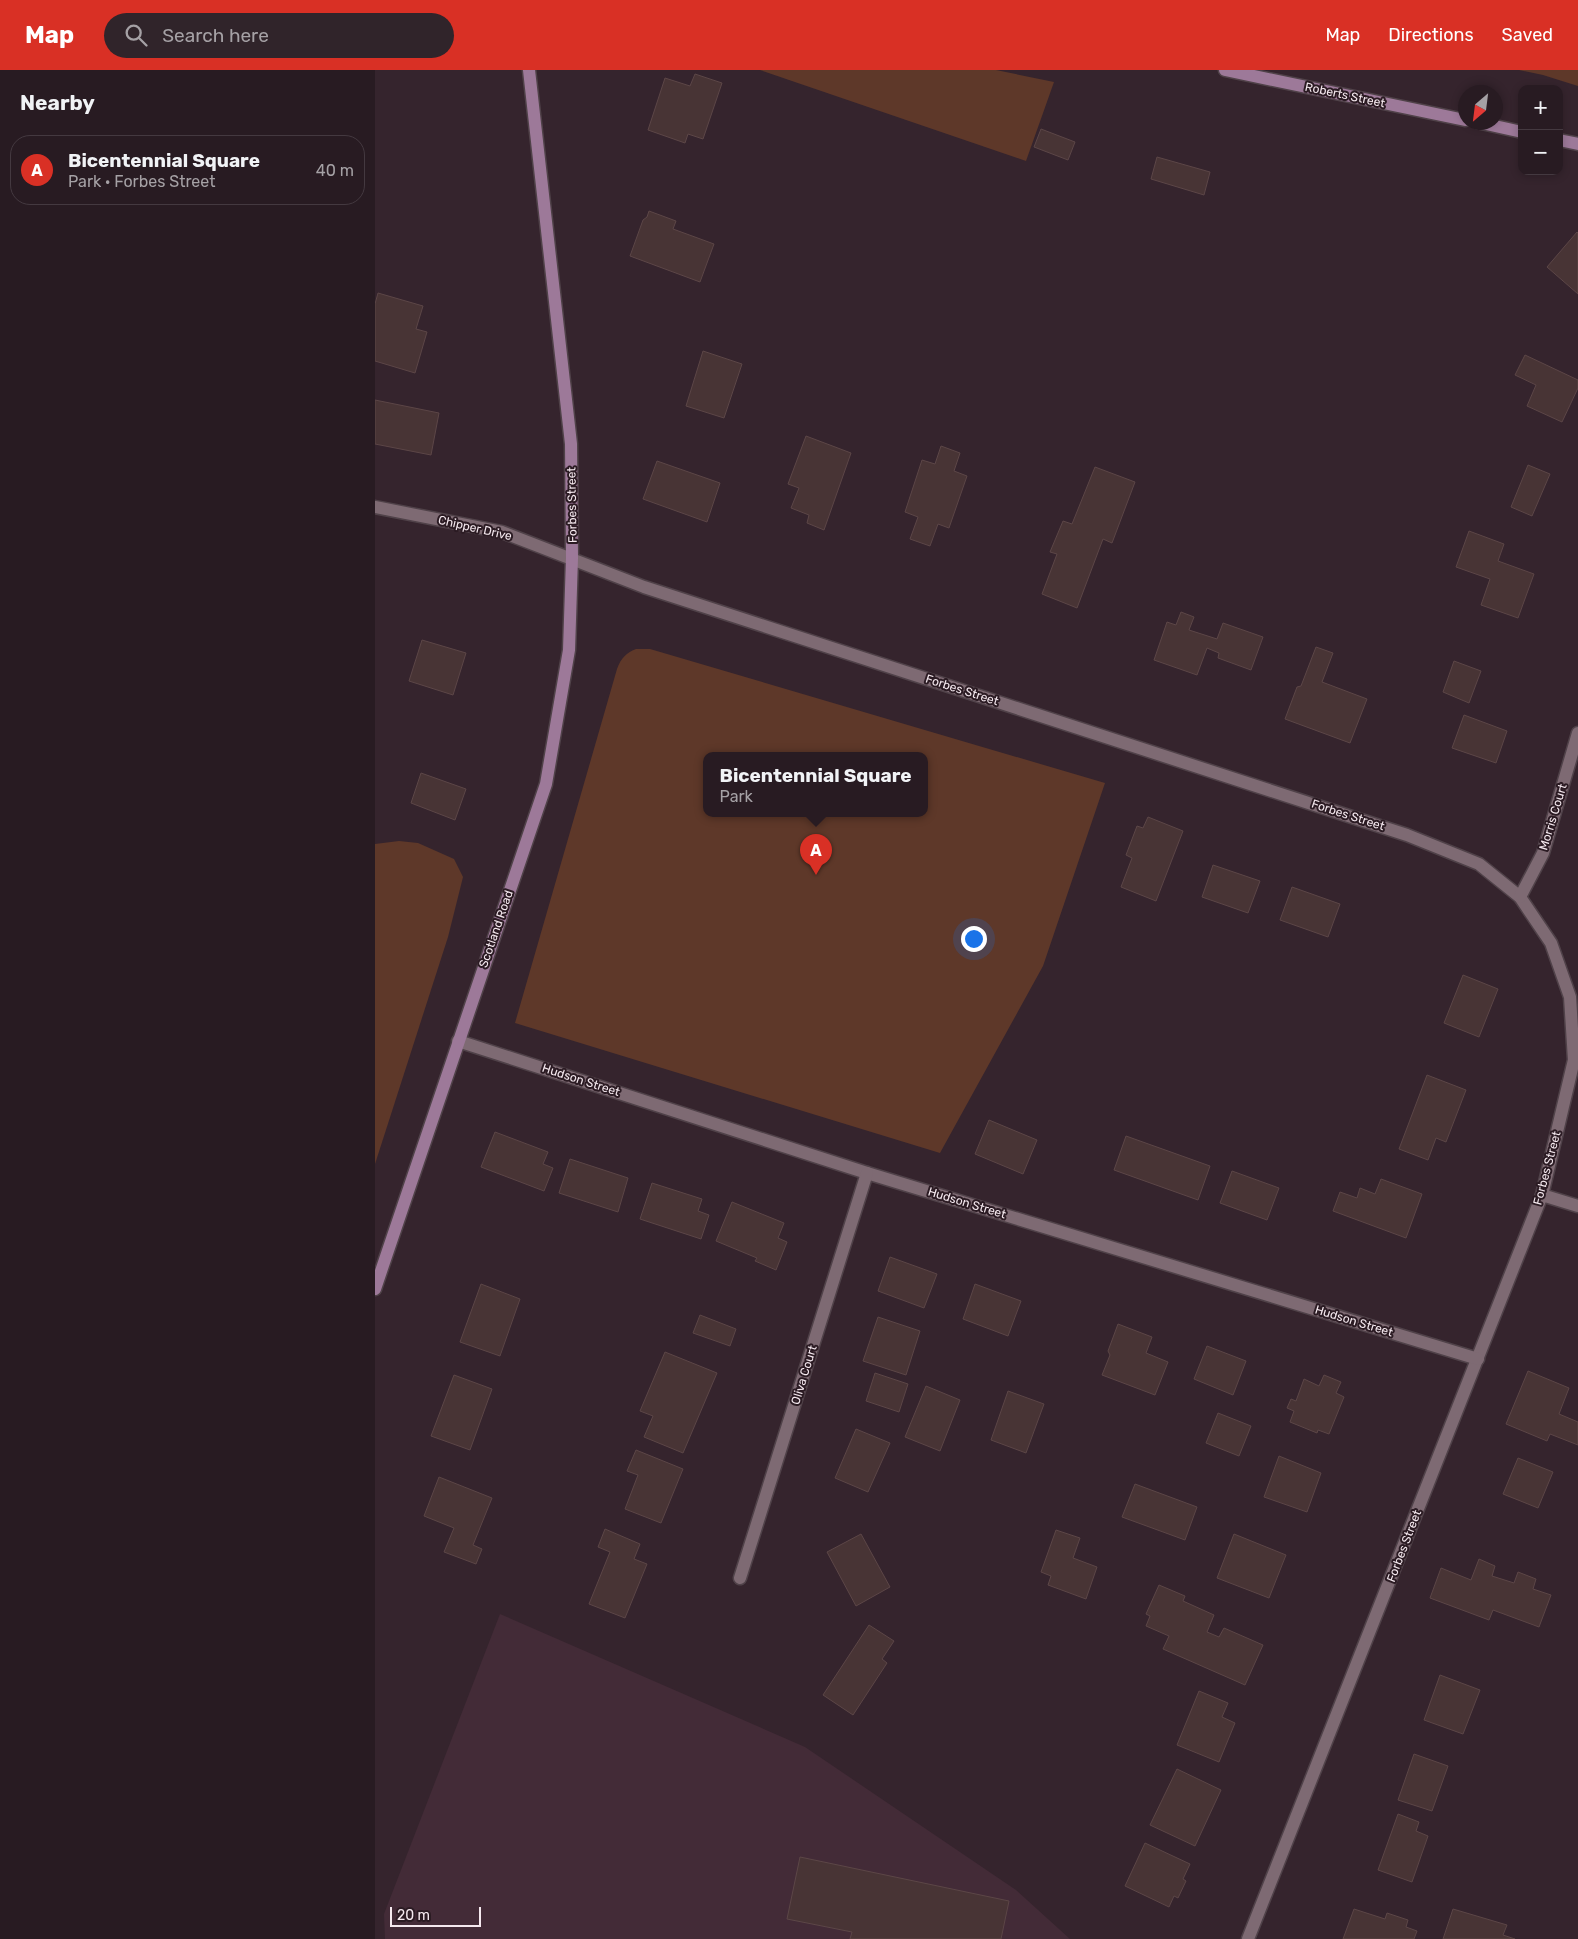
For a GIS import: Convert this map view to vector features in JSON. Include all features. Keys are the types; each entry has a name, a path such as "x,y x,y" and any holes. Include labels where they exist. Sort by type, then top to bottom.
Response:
{"main road":[{"name":"Forbes Street","path":"529,70 571,444 572,558"},
{"name":"Roberts Street","path":"1225,70 1458,119"},
{"path":"1503,128 1518,131"},
{"path":"1563,141 1578,144"},
{"name":"Scotland Road","path":"375,1289 546,784 569,650 572,558"}],"street":[{"name":"Chipper Drive","path":"375,507 502,532 572,558"},
{"name":"Forbes Street","path":"572,558 644,587 1407,834 1479,864 1520,897 1551,943 1570,997 1574,1060 1542,1195 1248,1939"},
{"name":"Morris Court","path":"1520,897 1543,853 1578,734"},
{"name":"Hudson Street","path":"458,1041 867,1173 1478,1359"},
{"name":"Oliva Court","path":"740,1578 867,1173"},
{"path":"1542,1195 1578,1206"}],"shaded area":[{"path":"760,70 996,70 1054,82 1026,161"},
{"path":"1519,70 1578,70 1578,86 1543,75"},
{"path":"636,649 650,649 1105,783 1043,966 940,1153 515,1023 617,669 627,654"},
{"path":"399,841 418,843 454,859 463,877 448,937 375,1164 375,844"},
{"path":"500,1614 805,1747 1016,1890 1070,1939 385,1939 384,1914"}],"building":[{"path":"695,74 722,83 703,139 688,134 685,143 648,130 665,78 690,86"},
{"path":"1041,129 1075,142 1068,160 1034,147"},
{"path":"1157,157 1210,172 1204,195 1151,179"},
{"path":"649,211 676,221 673,229 714,244 700,282 630,256 643,220 647,217"},
{"path":"1578,233 1578,294 1547,267"},
{"path":"378,293 423,306 416,329 427,332 415,373 375,361 375,304"},
{"path":"703,351 742,364 724,418 686,406"},
{"path":"1525,355 1578,380 1578,388 1562,422 1527,406 1536,385 1515,375"},
{"path":"375,400 439,413 431,455 375,444"},
{"path":"806,436 851,453 824,530 807,523 809,515 791,508 799,488 788,484"},
{"path":"941,446 960,453 954,471 967,476 949,528 938,524 930,546 910,539 918,517 905,512 922,460 935,464"},
{"path":"657,461 720,483 707,522 643,499"},
{"path":"1528,465 1550,474 1532,516 1511,507"},
{"path":"1095,467 1135,482 1112,543 1103,539 1077,608 1042,594 1057,554 1050,552 1063,521 1072,524"},
{"path":"1469,531 1504,544 1498,561 1534,574 1518,618 1481,605 1490,579 1456,567"},
{"path":"1181,612 1194,617 1189,630 1217,639 1223,623 1263,637 1251,670 1218,658 1219,653 1207,648 1197,675 1154,660 1167,622 1176,625"},
{"path":"422,640 466,653 453,695 409,681"},
{"path":"1316,647 1333,653 1322,682 1367,699 1350,743 1285,719 1297,687 1301,686"},
{"path":"1454,661 1481,671 1469,703 1443,692"},
{"path":"1464,715 1507,731 1496,763 1452,748"},
{"path":"421,773 466,789 455,820 411,803"},
{"path":"1148,817 1183,831 1156,901 1121,887 1132,858 1126,855 1137,826 1143,828"},
{"path":"1213,865 1260,881 1248,913 1202,897"},
{"path":"1292,887 1340,904 1328,937 1280,920"},
{"path":"1463,975 1498,989 1479,1037 1444,1023"},
{"path":"1427,1075 1466,1090 1446,1142 1436,1138 1428,1160 1399,1149"},
{"path":"989,1120 1037,1140 1023,1174 975,1154"},
{"path":"495,1132 548,1152 543,1164 553,1168 544,1191 481,1167"},
{"path":"1126,1136 1210,1166 1198,1200 1114,1170"},
{"path":"570,1159 628,1178 618,1212 559,1193"},
{"path":"1232,1171 1279,1188 1267,1220 1220,1203"},
{"path":"1381,1179 1422,1194 1406,1238 1333,1211 1340,1192 1357,1198 1360,1188 1375,1194"},
{"path":"652,1183 702,1199 698,1211 709,1215 701,1239 640,1219"},
{"path":"732,1202 784,1223 778,1238 787,1242 776,1270 755,1261 757,1258 716,1241"},
{"path":"890,1257 937,1274 924,1308 878,1291"},
{"path":"481,1284 520,1299 500,1356 460,1342"},
{"path":"975,1284 1021,1301 1008,1336 963,1319"},
{"path":"700,1315 736,1329 730,1346 693,1333"},
{"path":"878,1317 920,1331 906,1375 863,1361"},
{"path":"1118,1324 1152,1337 1146,1353 1168,1362 1155,1395 1102,1375 1110,1355 1108,1351"},
{"path":"1207,1346 1246,1361 1233,1395 1194,1379"},
{"path":"665,1352 717,1373 683,1453 644,1437 653,1416 640,1411"},
{"path":"1528,1371 1569,1388 1559,1414 1578,1422 1578,1445 1550,1434 1547,1441 1506,1424"},
{"path":"875,1373 908,1384 899,1412 866,1401"},
{"path":"454,1375 492,1389 470,1450 431,1436"},
{"path":"1324,1375 1341,1382 1336,1393 1344,1397 1329,1434 1318,1430 1317,1433 1290,1422 1294,1411 1287,1408 1291,1399 1296,1401 1304,1379 1319,1386"},
{"path":"926,1386 960,1400 940,1451 905,1437"},
{"path":"1008,1391 1044,1404 1026,1453 991,1440"},
{"path":"1218,1413 1251,1426 1239,1456 1206,1443"},
{"path":"856,1429 890,1443 868,1492 835,1478"},
{"path":"636,1450 683,1469 661,1523 625,1509 638,1475 627,1471"},
{"path":"1279,1456 1321,1473 1307,1512 1264,1497"},
{"path":"1518,1458 1553,1472 1538,1508 1503,1494"},
{"path":"439,1477 492,1498 473,1545 482,1549 476,1564 444,1552 454,1528 424,1516"},
{"path":"1135,1484 1197,1507 1185,1540 1122,1517"},
{"path":"605,1529 640,1544 634,1559 647,1564 625,1618 589,1604 610,1552 598,1547"},
{"path":"1056,1530 1080,1538 1073,1558 1097,1567 1086,1599 1048,1585 1051,1576 1041,1572"},
{"path":"861,1534 890,1587 856,1606 827,1552"},
{"path":"1234,1534 1286,1555 1269,1598 1217,1578"},
{"path":"1479,1559 1495,1566 1492,1576 1514,1583 1518,1572 1536,1579 1533,1589 1551,1595 1539,1627 1493,1610 1489,1620 1430,1598 1441,1568 1471,1580"},
{"path":"1159,1585 1185,1596 1183,1601 1214,1615 1207,1632 1219,1637 1224,1628 1263,1645 1245,1685 1163,1649 1169,1636 1146,1626 1150,1616 1146,1614"},
{"path":"869,1625 894,1641 882,1659 887,1663 853,1715 823,1695"},
{"path":"1440,1675 1480,1690 1463,1734 1424,1720"},
{"path":"1199,1691 1228,1703 1222,1717 1235,1723 1219,1762 1177,1745"},
{"path":"1414,1754 1448,1766 1432,1811 1398,1800"},
{"path":"1177,1769 1221,1790 1195,1846 1150,1825"},
{"path":"1398,1814 1419,1822 1416,1831 1428,1836 1412,1882 1378,1870"},
{"path":"1145,1843 1190,1864 1183,1879 1186,1881 1178,1898 1174,1896 1169,1907 1125,1886"},
{"path":"800,1857 1009,1901 1001,1939 850,1939 852,1932 787,1919"},
{"path":"1354,1909 1385,1919 1387,1913 1408,1920 1406,1927 1417,1931 1414,1939 1343,1939"},
{"path":"1453,1909 1507,1925 1503,1935 1515,1939 1443,1939"}],"place":[{"name":"Bicentennial Square","path":"816,875"}]}
